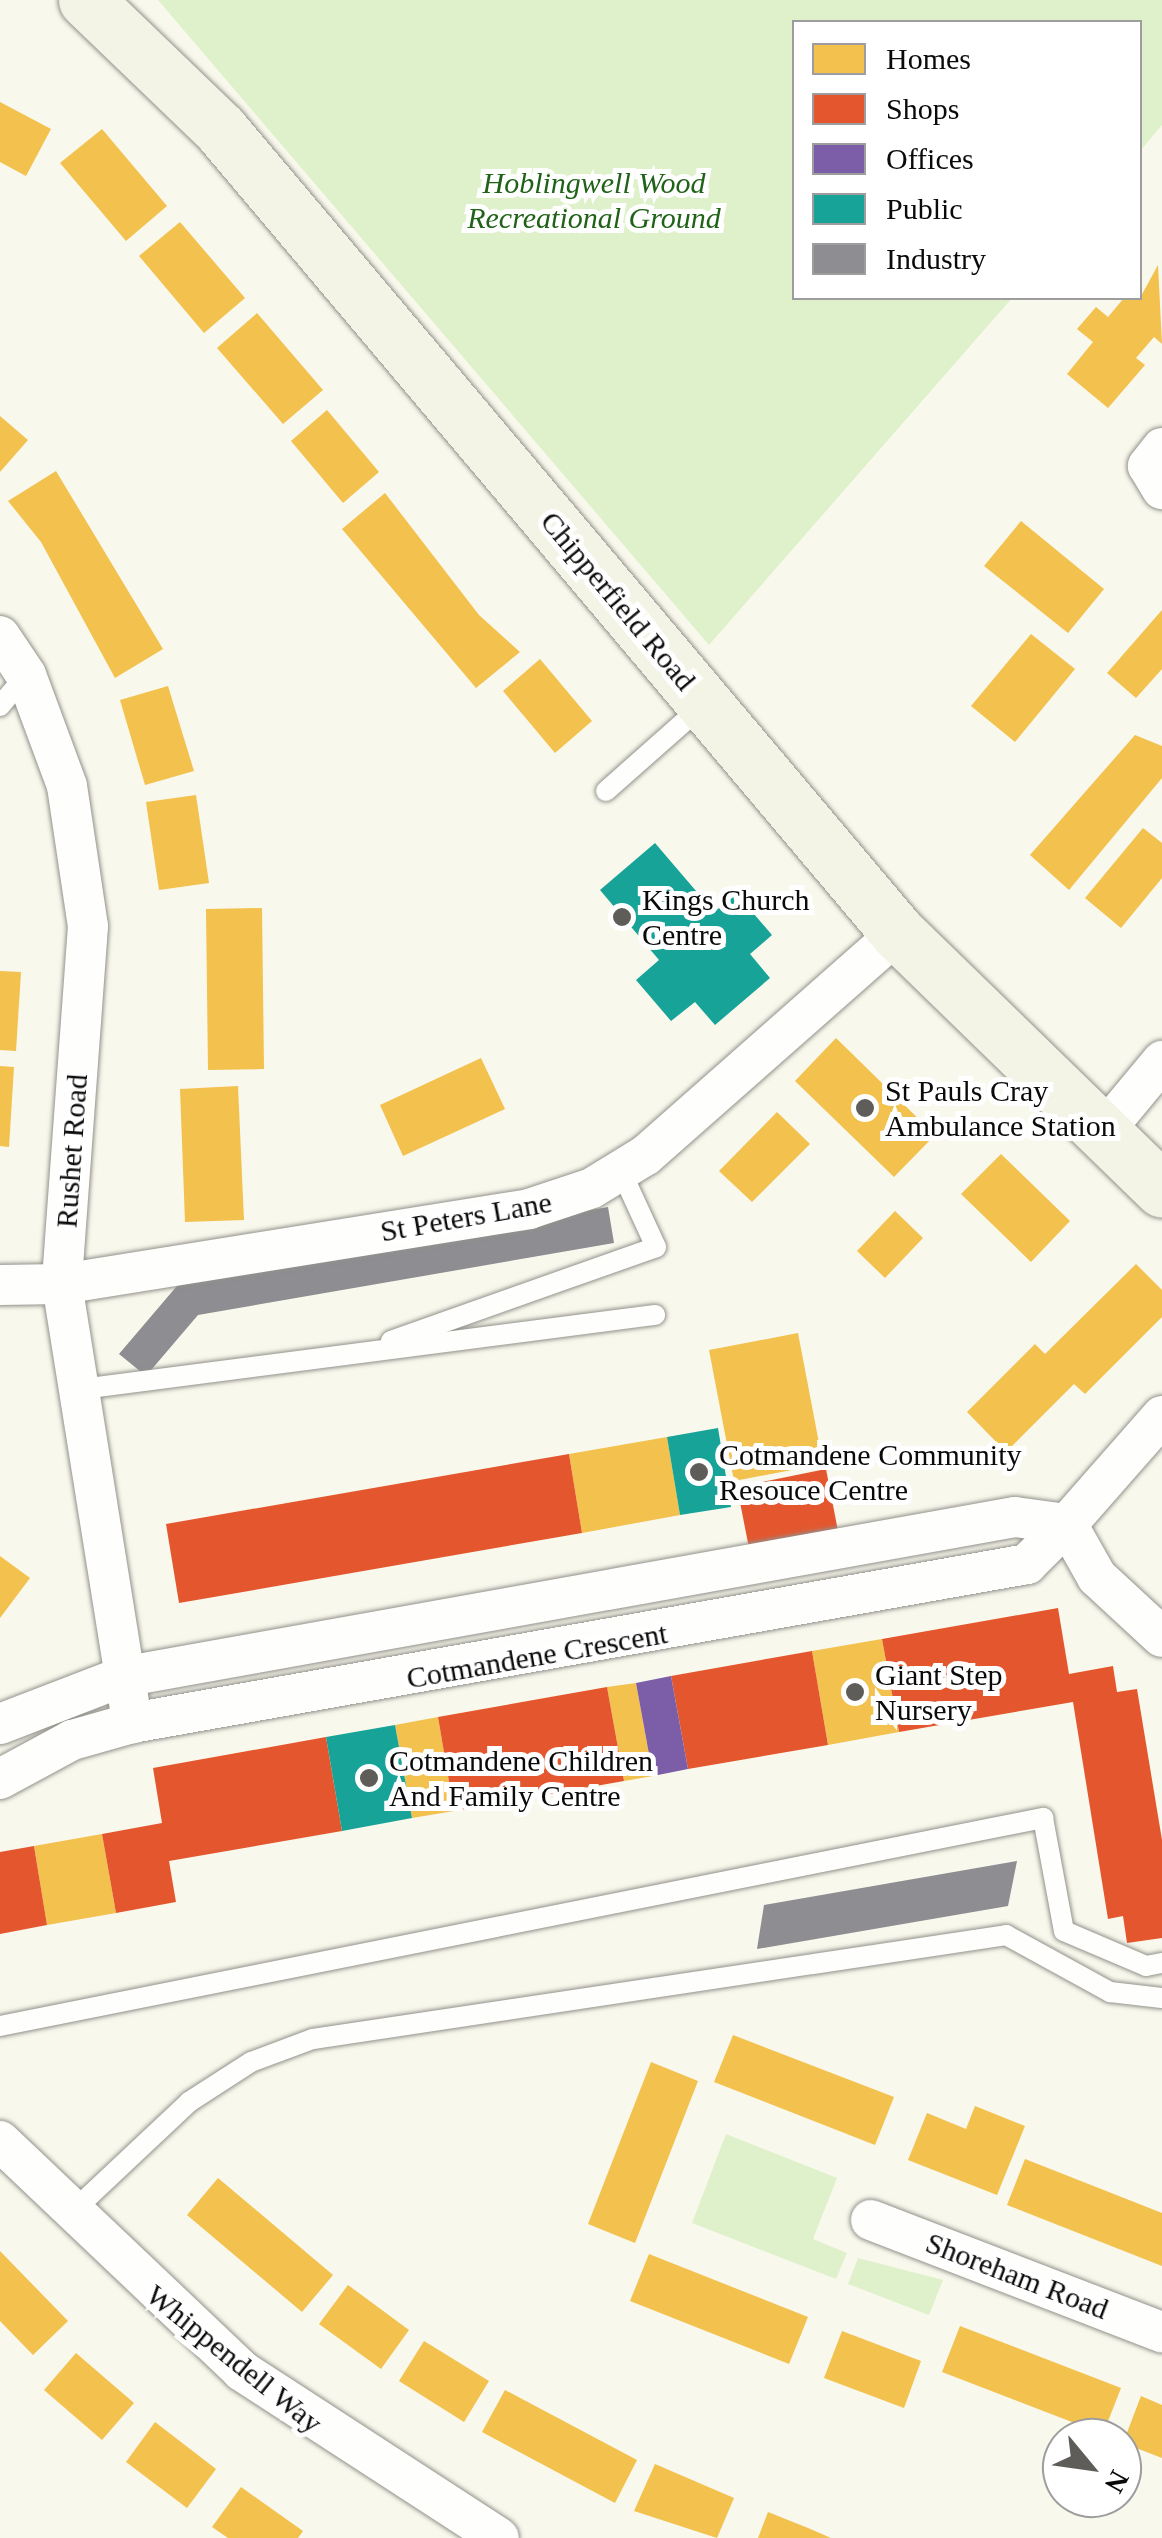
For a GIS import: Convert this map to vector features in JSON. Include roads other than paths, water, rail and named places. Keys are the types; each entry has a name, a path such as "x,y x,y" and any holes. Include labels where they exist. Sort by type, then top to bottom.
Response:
{"street":[{"name":"Chipperfield Road","path":"86,0 220,129 898,933 1098,1137 1162,1190"},
{"path":"1162,448 1148,466 1162,489"},
{"name":"Rushet Road","path":"0,636 26,675 68,786 88,926 62,1284 72,1390 132,1723"},
{"name":"St Peters Lane","path":"0,1285 62,1284 529,1209 622,1172 898,933"},
{"path":"1098,1137 1162,1061"},
{"name":"Cotmandene Crescent","path":"0,1779 72,1740 132,1723 936,1585 1027,1564 1162,1416"},
{"name":"Cotmandene Crescent","path":"0,1724 122,1677 1014,1517 1067,1524"},
{"path":"1067,1524 1097,1577 1162,1637"},
{"name":"Whippendell Way","path":"0,2141 69,2215 274,2394 499,2538"},
{"name":"Shoreham Road","path":"872,2220 1162,2332"}],"lane":[{"path":"0,706 26,675"},
{"path":"606,791 705,704"},
{"path":"354,1354 656,1247 622,1172"},
{"path":"72,1390 655,1316"},
{"path":"0,2026 1043,1818 1064,1931 1146,1966 1162,1962"},
{"path":"69,2215 189,2102 251,2062 313,2040 1006,1935 1110,1992 1162,1998"}],"place":[{"name":"Kings Church Centre","path":"622,917"},
{"name":"St Pauls Cray Ambulance Station","path":"865,1108"},
{"name":"Cotmandene Community Resouce Centre","path":"699,1472"},
{"name":"Giant Step Nursery","path":"855,1692"},
{"name":"Cotmandene Children And Family Centre","path":"369,1778"}],"park label":[{"name":"Hoblingwell Wood Recreational Ground","path":"594,200"}]}
